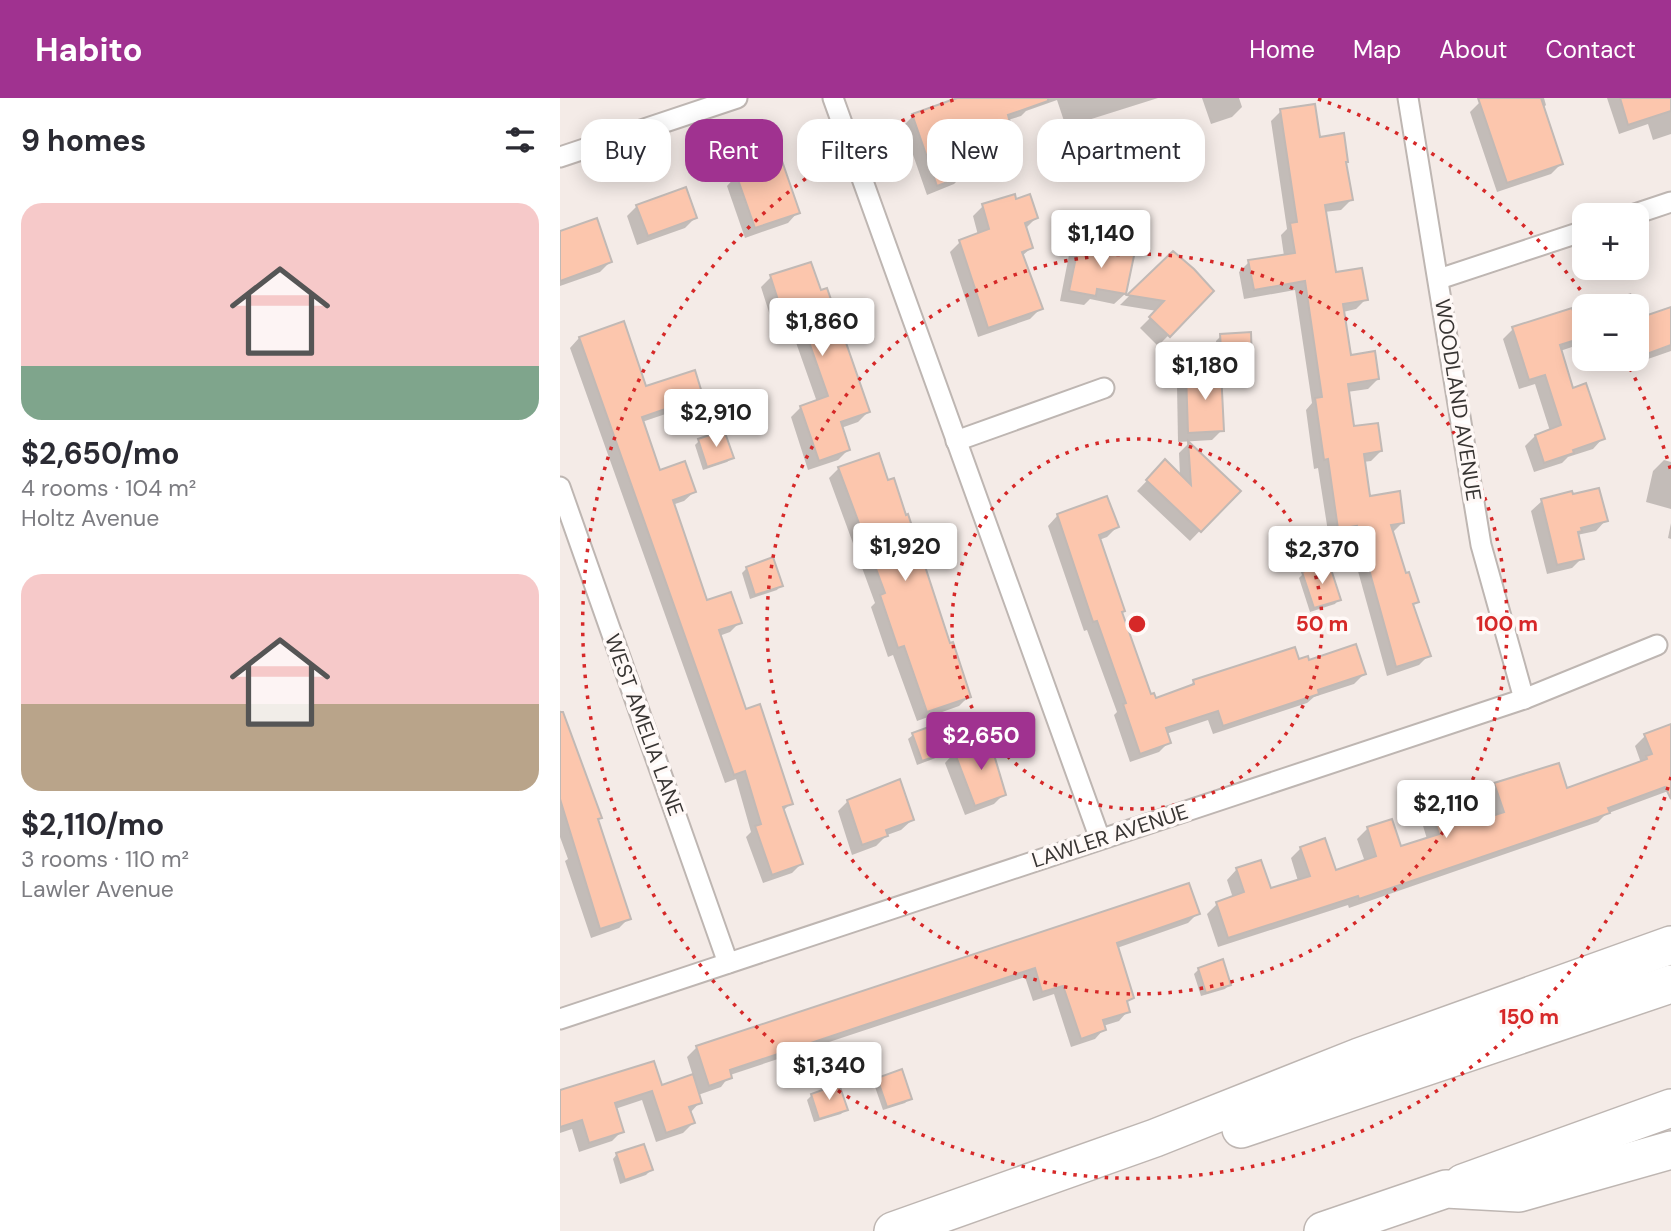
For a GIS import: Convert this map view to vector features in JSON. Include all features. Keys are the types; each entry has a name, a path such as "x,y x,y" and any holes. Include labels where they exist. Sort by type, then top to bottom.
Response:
{"highway":[{"path":"893,1231 1155,1138 1359,1057 1671,945"},
{"path":"938,1231 1671,984"},
{"path":"1323,1231 1671,1108"},
{"path":"1446,1189 1519,1192 1671,1150"}],"street":[{"path":"560,157 737,98"},
{"path":"833,98 1100,839"},
{"name":"WOODLAND AVENUE","path":"1408,98 1481,545 1524,699"},
{"path":"1649,209 1671,202"},
{"path":"1439,279 1572,235"},
{"path":"956,441 1104,388"},
{"name":"WEST AMELIA LANE","path":"560,487 729,963"},
{"name":"LAWLER AVENUE","path":"560,1019 1524,699 1657,645"}],"building":[{"path":"957,98 1048,98 1048,101 1008,115 1009,119 927,119 927,157 912,114"},
{"path":"1478,98 1541,98 1563,164 1507,183"},
{"path":"1620,98 1671,98 1671,111 1628,125"},
{"path":"1315,104 1320,137 1344,133 1353,200 1325,205 1336,272 1362,268 1368,300 1343,304 1351,355 1375,351 1379,379 1348,384 1354,426 1378,423 1382,451 1364,454 1370,496 1400,491 1404,523 1391,525 1406,573 1409,572 1419,602 1413,604 1431,656 1396,667 1357,526 1338,529 1328,459 1324,460 1315,398 1322,397 1305,281 1254,290 1248,260 1295,253 1290,223 1297,222 1280,109"},
{"path":"783,164 800,213 755,228 739,182 783,182"},
{"path":"686,187 697,218 648,236 636,205"},
{"path":"1015,194 1016,199 1030,194 1038,218 1025,223 1033,248 1022,252 1043,309 988,328 959,240 989,229 982,204"},
{"path":"597,218 612,262 560,281 560,231"},
{"path":"1079,243 1135,251 1126,294 1097,289 1096,296 1069,291"},
{"path":"1173,251 1214,291 1170,337 1149,317 1164,301 1127,295"},
{"path":"811,262 821,290 827,288 870,412 841,422 850,450 819,461 800,406 828,396 803,325 790,329 787,321 785,322 770,275"},
{"path":"1671,307 1671,345 1649,353 1649,315"},
{"path":"1572,308 1572,341 1560,345 1573,388 1586,383 1605,439 1544,463 1535,435 1561,425 1545,375 1529,380 1512,327"},
{"path":"624,321 646,386 695,370 703,396 642,417 660,470 685,461 696,492 673,500 707,600 731,592 742,623 719,630 746,709 760,704 793,804 783,807 803,864 772,875 755,826 761,824 745,771 734,775 579,337"},
{"path":"1251,332 1252,363 1222,365 1220,334"},
{"path":"1221,371 1224,431 1188,433 1186,373"},
{"path":"724,430 734,458 707,467 698,439"},
{"path":"1188,441 1241,491 1201,532 1146,480 1165,459 1191,485"},
{"path":"879,453 888,480 894,478 906,515 908,514 950,643 953,642 971,697 927,712 904,646 898,648 880,595 885,593 838,467"},
{"path":"1599,488 1608,521 1581,528 1582,531 1578,532 1584,559 1557,565 1541,499"},
{"path":"1107,496 1119,527 1099,535 1125,611 1122,612 1151,694 1154,693 1156,698 1194,684 1193,680 1295,647 1299,659 1308,656 1309,660 1356,644 1366,674 1318,690 1319,694 1223,726 1218,711 1166,728 1171,743 1140,754 1123,704 1126,703 1097,621 1093,622 1057,514"},
{"path":"773,557 783,586 755,595 746,567"},
{"path":"1329,563 1341,600 1314,608 1302,572"},
{"path":"560,712 563,712 602,818 598,819 631,919 600,929 560,799"},
{"path":"937,724 948,752 922,761 912,733"},
{"path":"1671,724 1671,799 1665,787 1608,808 1610,813 1359,899 1358,896 1228,938 1216,902 1244,892 1236,868 1261,860 1271,888 1310,876 1300,847 1325,838 1336,870 1376,856 1367,827 1392,819 1401,846 1439,834 1429,805 1454,796 1464,825 1504,812 1494,783 1559,763 1567,788 1647,759 1646,756 1652,754 1644,734"},
{"path":"989,738 1006,795 975,806 954,751"},
{"path":"900,779 914,820 886,830 888,836 862,845 847,800"},
{"path":"1189,883 1200,914 1117,943 1134,998 1127,1001 1130,1012 1103,1020 1106,1030 1081,1039 1063,986 1042,992 1035,968 730,1070 732,1078 709,1086 696,1046"},
{"path":"1223,959 1231,985 1206,993 1198,968"},
{"path":"654,1061 662,1085 693,1074 702,1103 689,1107 695,1123 666,1133 652,1091 615,1103 624,1132 589,1143 582,1120 560,1127 560,1090"},
{"path":"902,1069 912,1099 887,1107 877,1078"},
{"path":"839,1084 848,1110 819,1119 811,1094"},
{"path":"644,1144 653,1170 625,1180 616,1153"}]}
